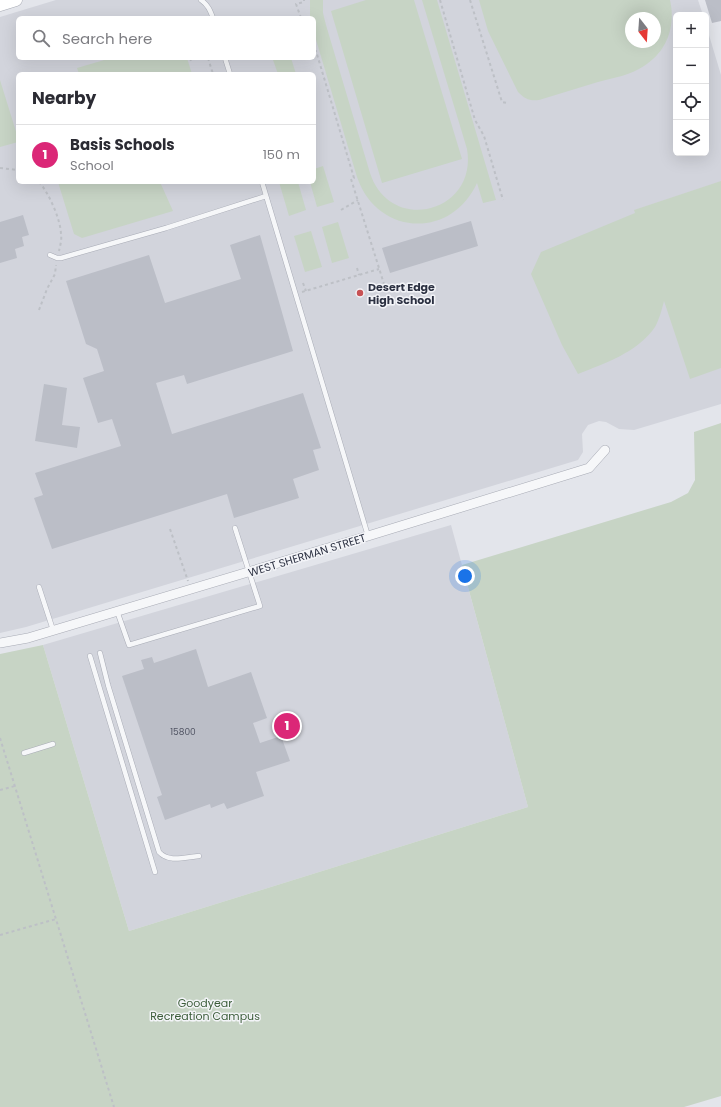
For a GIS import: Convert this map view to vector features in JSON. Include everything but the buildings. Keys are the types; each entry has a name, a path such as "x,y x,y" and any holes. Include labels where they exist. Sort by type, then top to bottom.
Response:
{"main road":[{"path":"0,5 16,0"}],"street":[{"name":"WEST SHERMAN STREET","path":"0,643 28,638 589,468 605,450"}],"lane":[{"path":"201,0 206,3 212,16"},
{"path":"226,60 229,72"},
{"path":"263,184 368,536"},
{"path":"50,255 57,258 62,258 166,228 266,196"},
{"path":"117,611 129,645 260,606 235,528"},
{"path":"40,587 53,630"},
{"path":"100,653 110,693 159,852 164,857 172,859 199,856"},
{"path":"90,656 155,872"},
{"path":"24,753 53,744"}],"path":[{"path":"300,16 296,4 304,2 304,0"},
{"path":"440,0 475,120 484,136 503,200"},
{"path":"470,0 502,102 508,103"},
{"path":"316,51 354,178 351,179 384,284"},
{"path":"210,60 212,72"},
{"path":"0,168 16,170"},
{"path":"39,310 47,289 55,274 62,234 50,197 41,184"},
{"path":"341,210 358,200"},
{"path":"357,268 359,275"},
{"path":"296,294 379,269"},
{"path":"303,283 306,291"},
{"path":"170,529 191,589"},
{"path":"0,738 114,1107"},
{"path":"0,790 15,786"},
{"path":"0,935 56,919"}],"shaded area":[{"name":"Desert Edge High School","path":"56,0 698,0 702,12 673,12 673,156 709,156 709,35 721,75 721,404 634,430 619,429 606,422 599,421 588,425 582,434 583,452 578,460 26,627 0,633 0,17"},
{"path":"451,525 528,807 129,931 43,645"}],"green space":[{"path":"310,0 323,0 323,13 326,25 370,173 380,192 395,204 412,210 430,208 446,201 459,188 467,171 467,149 422,0 437,0 496,200 483,203 477,183 465,202 450,214 433,222 415,224 397,220 381,211 367,197 357,177 316,40 316,16 310,16"},
{"path":"366,0 414,0 462,159 382,183 331,11"},
{"path":"479,0 670,0 672,19 668,38 659,53 644,66 616,78 539,100 527,99 518,92 488,31"},
{"path":"104,60 188,60 191,72 78,72 77,68"},
{"path":"273,60 292,60 295,72 277,72"},
{"path":"0,80 16,132 16,143 0,147"},
{"path":"323,166 334,202 317,207 311,184 316,184 316,168"},
{"path":"721,181 721,368 690,379 664,301 655,327 639,344 620,356 578,374 562,345 531,274 541,252 635,213 634,210"},
{"path":"59,184 161,184 173,211 82,238 74,234"},
{"path":"280,184 299,184 306,210 289,216"},
{"path":"338,222 349,258 332,263 322,227"},
{"path":"311,231 322,267 305,272 294,236"},
{"name":"Goodyear Recreation Campus","path":"721,423 721,1096 684,1107 0,1107 0,654 43,645 129,931 528,807 462,565 671,502 688,493 695,480 694,432"}],"place":[{"name":"Desert Edge High School","path":"360,293"},
{"name":"Basis Schools","path":"287,726"}]}
